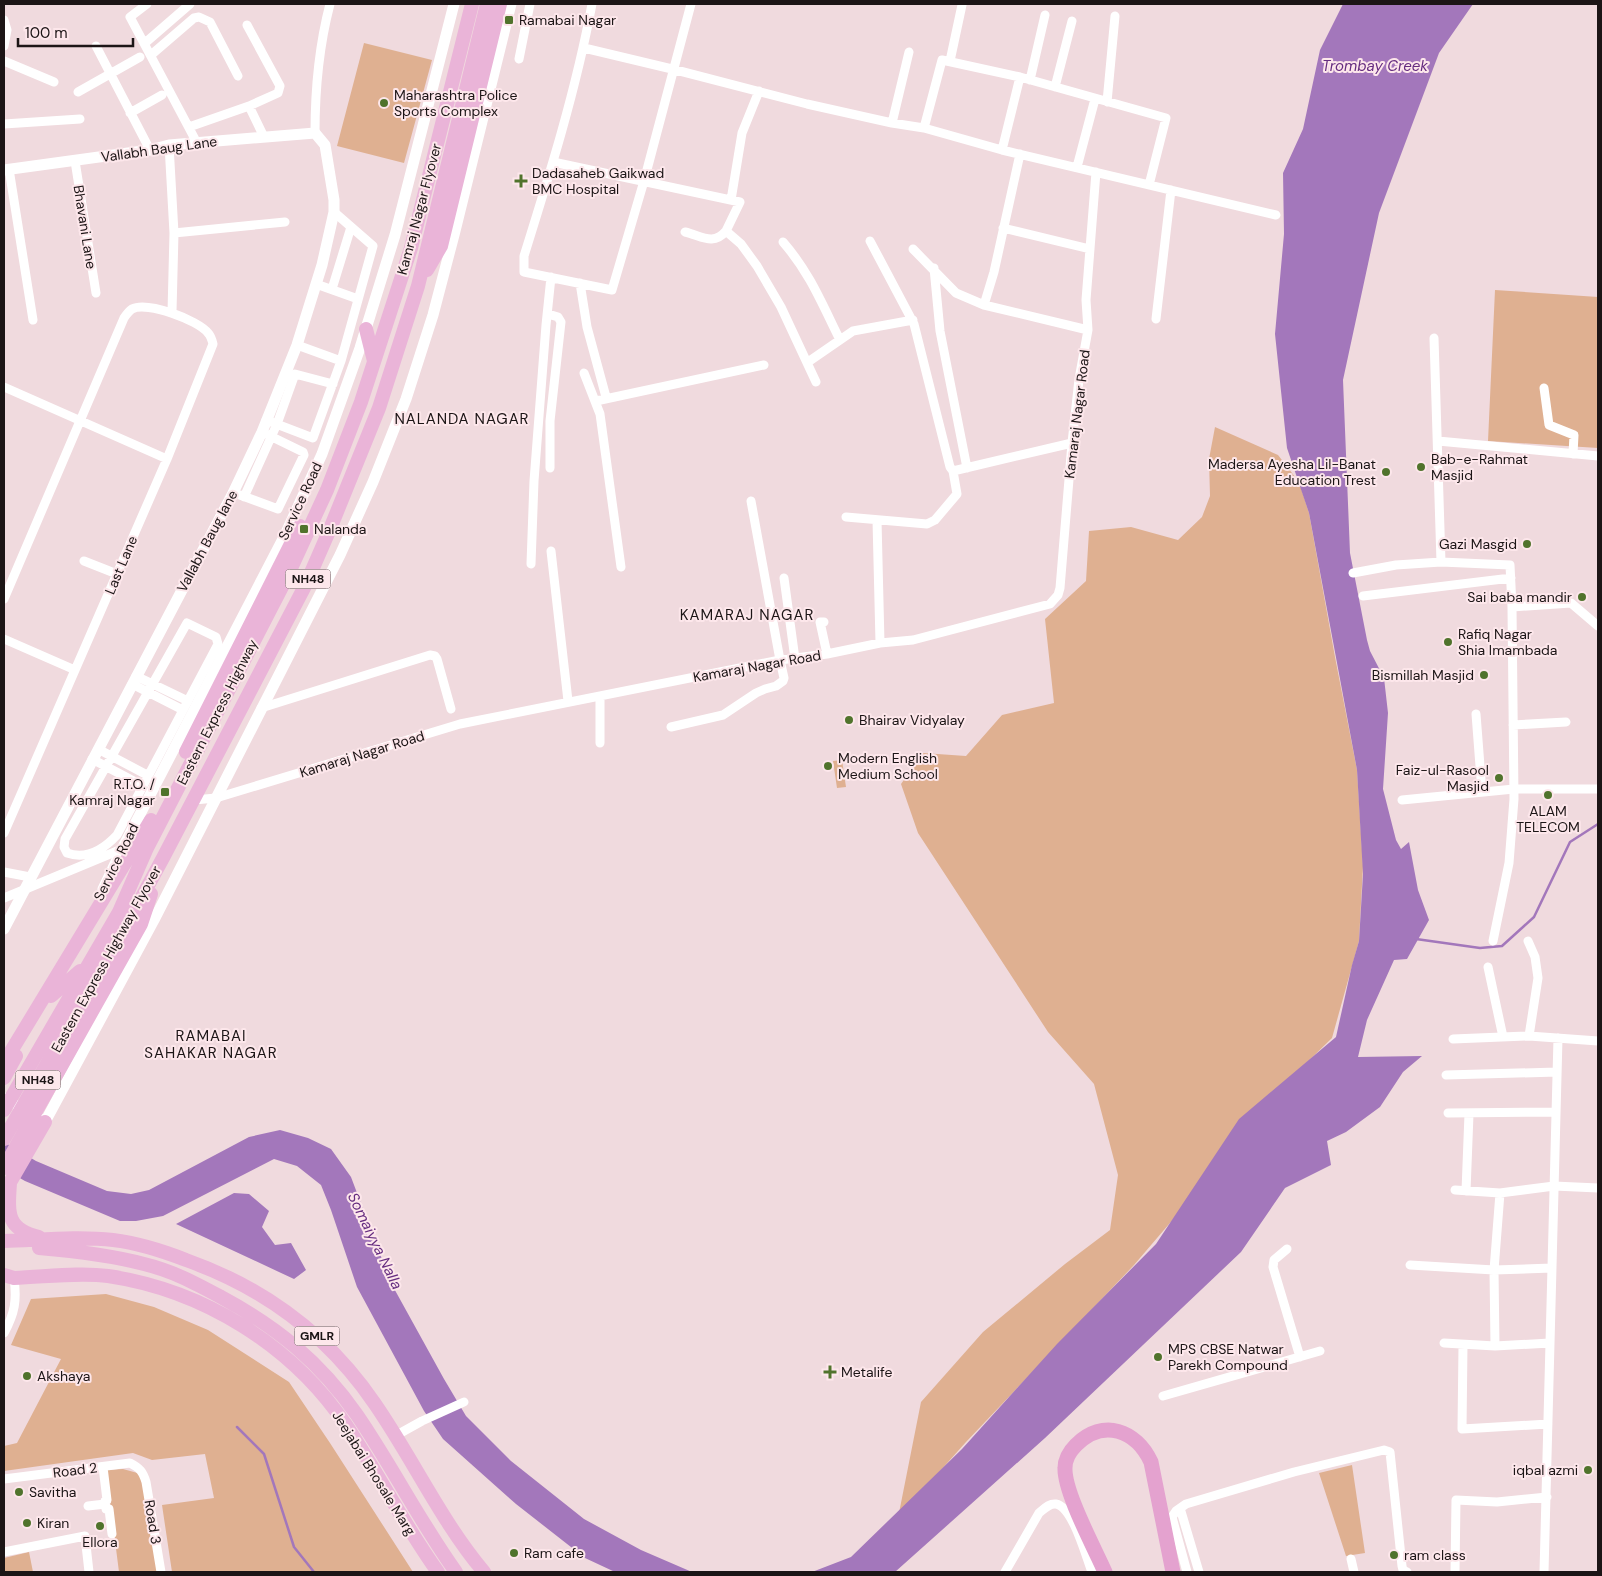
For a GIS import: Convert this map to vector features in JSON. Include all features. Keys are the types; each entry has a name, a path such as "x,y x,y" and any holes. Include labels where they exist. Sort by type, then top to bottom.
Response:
{"highway":[{"path":"395,297 405,236 463,4"},
{"name":"Kamraj Nagar Flyover","path":"395,297 411,248 472,4"},
{"name":"Kamraj Nagar Flyover","path":"418,286 487,4"},
{"path":"418,286 441,246 500,4"},
{"name":"Eastern Express Highway","path":"164,856 306,584 379,408 418,286"},
{"name":"Eastern Express Highway","path":"4,1110 72,1019 89,964 119,912 147,848 286,579 327,490 362,402 395,297"},
{"path":"366,329 374,361"},
{"path":"4,1063 146,829 302,523 327,490"},
{"path":"4,1078 67,968 147,848"},
{"name":"Eastern Express Highway Flyover","path":"4,1139 164,856"},
{"path":"51,996 89,964"},
{"path":"4,1168 72,1019"},
{"path":"42,1126 7,1188 8,1206 12,1223 28,1234 51,1240"},
{"path":"4,1235 31,1247 117,1257 146,1264 196,1282 245,1310 290,1341 325,1375 357,1416 440,1550 456,1572"},
{"name":"GMLR","path":"4,1241 89,1239 114,1240 144,1246 201,1265 257,1292 304,1324 358,1381 375,1404 458,1538 484,1572"},
{"name":"Jeejabai Bhosale Marg","path":"7,1278 87,1275 107,1276 134,1281 187,1298 213,1309 260,1337 298,1368 340,1417 438,1572"},
{"path":"1105,1572 1067,1486 1065,1470 1067,1458 1074,1447 1084,1438 1102,1430 1118,1431 1138,1441 1146,1452 1154,1474 1173,1572"}],"street":[{"path":"147,4 130,17 197,143"},
{"path":"145,43 190,4"},
{"path":"315,132 316,80 325,20 330,4"},
{"name":"Service Road","path":"67,968 122,849 285,535 322,454 366,329 395,235 454,4"},
{"path":"42,1126 154,920 340,555 373,482 406,399 433,315 511,4"},
{"path":"519,59 530,4"},
{"path":"592,4 584,48 553,162 524,256 524,272 612,290 644,182 672,69 691,4"},
{"path":"950,61 962,5"},
{"path":"1030,80 1045,15"},
{"path":"1106,102 1115,16"},
{"path":"151,54 194,18 199,17 210,22 238,76"},
{"path":"4,20 7,30 4,46"},
{"path":"1055,87 1072,21"},
{"path":"189,127 249,106 278,93 280,86 247,25"},
{"path":"96,46 150,150"},
{"path":"584,48 892,123 924,128 1002,150 1276,215"},
{"path":"892,123 909,52"},
{"path":"78,92 140,58"},
{"path":"924,128 942,60 1020,77 1166,118 1149,184"},
{"path":"4,61 54,82"},
{"path":"1002,150 1020,77"},
{"path":"731,200 742,133 759,91"},
{"path":"130,113 162,95"},
{"path":"1077,167 1095,99"},
{"path":"249,106 264,137"},
{"path":"4,124 80,119"},
{"name":"Vallabh Baug Lane","path":"6,170 150,150 169,145 315,132"},
{"name":"Vallabh Baug lane","path":"4,929 166,620 239,495 272,422 316,284 334,212 334,200 325,145 315,132"},
{"path":"4,599 124,318 130,310 139,307 172,312 174,233 169,145"},
{"path":"984,305 994,272 1020,154"},
{"name":"Bhavani Lane","path":"75,161 96,293"},
{"path":"553,162 740,202 726,231 720,238 713,240 686,232"},
{"path":"6,170 33,320"},
{"name":"Kamaraj Nagar Road","path":"194,800 216,798 460,724 780,660 827,654 880,643 913,640 1050,604 1058,595 1060,588 1072,443 1079,379 1088,330 1086,300 1096,172"},
{"path":"1156,319 1171,190"},
{"path":"333,384 295,374 272,422 313,438 333,384 341,361 374,246 334,212"},
{"path":"174,233 285,222"},
{"path":"332,289 351,226"},
{"path":"1003,228 1090,249"},
{"path":"726,231 741,244 757,266 781,307 816,382"},
{"path":"846,518 923,525 932,523 957,494 953,471 950,467 912,320 870,241"},
{"path":"783,242 798,259 809,277 840,340"},
{"path":"913,248 956,293 984,305 1088,330"},
{"path":"934,268 940,331 967,468"},
{"path":"531,564 534,480 551,277"},
{"path":"580,283 587,327 606,398"},
{"path":"316,284 358,299"},
{"name":"Last Lane","path":"4,833 167,459 213,344 209,333 202,327 172,312"},
{"path":"548,314 558,318 561,322 550,421 550,468"},
{"path":"808,362 859,329 912,320"},
{"path":"1434,338 1442,562"},
{"path":"297,345 341,361"},
{"path":"596,401 764,364"},
{"path":"584,373 600,414 621,567"},
{"path":"4,387 167,459"},
{"path":"1544,388 1549,425 1574,434 1573,454"},
{"path":"239,495 278,509 304,455 303,452 266,434"},
{"path":"1438,441 1598,456"},
{"path":"953,471 1072,443"},
{"path":"671,727 723,715 756,694 781,684 784,678 751,501"},
{"path":"876,520 880,643"},
{"path":"551,551 568,702"},
{"path":"84,561 117,574"},
{"path":"1353,573 1396,565 1442,562 1510,565 1514,789 1509,863 1493,941"},
{"path":"784,578 795,659"},
{"path":"1363,596 1511,578"},
{"path":"1512,607 1572,602 1598,626"},
{"path":"166,620 182,629"},
{"path":"189,622 216,637 218,642 118,835 97,851 75,856 67,853 64,847 65,839 150,687 184,624 189,622"},
{"path":"824,622 820,622 827,654"},
{"path":"4,640 76,670"},
{"path":"261,708 435,656 450,709"},
{"path":"134,680 185,705"},
{"path":"600,696 600,743"},
{"path":"1476,714 1482,792"},
{"path":"1513,725 1566,722"},
{"path":"95,754 112,757 149,776"},
{"path":"95,754 106,766 144,786"},
{"path":"1402,800 1514,789 1598,789"},
{"path":"61,819 72,826"},
{"path":"4,898 122,849"},
{"path":"4,872 30,877"},
{"path":"1528,941 1535,957 1538,978 1529,1036"},
{"path":"1488,967 1503,1037"},
{"path":"1453,1039 1529,1036 1598,1041"},
{"path":"1544,1572 1558,1038"},
{"path":"1446,1075 1557,1072"},
{"path":"4,1098 42,1126"},
{"path":"4,1110 42,1126"},
{"path":"1448,1113 1556,1112"},
{"path":"1466,1191 1469,1114"},
{"path":"1455,1190 1500,1193 1554,1186 1598,1188"},
{"path":"1495,1346 1494,1270 1500,1193"},
{"path":"1287,1249 1274,1260 1273,1267 1300,1357"},
{"path":"1410,1265 1494,1270 1552,1268"},
{"path":"4,1332 14,1308 16,1294 7,1278"},
{"path":"1444,1342 1463,1345 1495,1346 1550,1343"},
{"path":"1463,1345 1462,1429 1548,1424"},
{"path":"1163,1396 1320,1350"},
{"path":"395,1436 422,1421 462,1403"},
{"path":"1187,1572 1172,1517 1186,1504 1294,1472 1377,1451 1390,1452 1402,1566 1403,1570 1407,1572"},
{"name":"Road 2","path":"4,1479 130,1463 144,1472"},
{"path":"103,1467 107,1500 105,1504 106,1509 109,1509 112,1534"},
{"name":"Road 3","path":"144,1472 162,1572"},
{"path":"1455,1572 1456,1500 1497,1502 1547,1498"},
{"path":"88,1506 105,1504"},
{"path":"1005,1572 1039,1513 1048,1506 1055,1504 1063,1508 1070,1516 1092,1572"},
{"path":"1180,1508 1199,1572"},
{"path":"4,1552 86,1536 89,1572"},
{"path":"1352,1559 1354,1572"}],"shaded area":[{"name":"Maharashtra Police Sports Complex","path":"364,43 432,60 404,163 337,146"},
{"path":"1495,290 1598,297 1598,448 1488,441"},
{"path":"1215,427 1278,455 1299,482 1309,513 1357,770 1363,866 1359,941 1332,1038 1243,1125 1181,1210 1134,1265 966,1442 898,1518 921,1402 983,1332 1065,1264 1110,1230 1118,1175 1094,1084 1048,1032 918,833 901,784 923,753 966,756 1002,715 1054,703 1045,619 1086,581 1089,531 1131,527 1178,540 1202,517 1210,496 1209,459"},
{"path":"842,760 846,787 837,788 833,761"},
{"path":"106,1294 154,1307 208,1330 289,1382 413,1572 172,1572 162,1505 214,1498 205,1454 152,1460 133,1453 4,1471 4,1446 17,1443 61,1359 11,1345 31,1299"},
{"path":"1352,1465 1365,1553 1346,1556 1319,1473"},
{"path":"123,1469 141,1474 158,1572 119,1572 106,1470"},
{"path":"29,1552 33,1572 4,1572 4,1558"}],"water":[{"name":"Trombay Creek","path":"1343,4 1473,4 1439,53 1379,213 1343,380 1350,553 1367,640 1370,651 1384,678 1388,713 1383,789 1396,840 1401,849 1409,842 1418,890 1429,920 1407,959 1394,960 1367,1020 1358,1057 1422,1056 1403,1072 1380,1107 1346,1132 1327,1141 1331,1165 1285,1188 1241,1252 1045,1438 895,1572 812,1572 851,1557 962,1449 1057,1344 1156,1244 1239,1119 1336,1037 1359,941 1363,874 1357,770 1309,513 1287,448 1275,334 1284,234 1283,173 1303,129 1320,50"},
{"name":"Somaiyya Nalla","path":"280,1130 308,1138 331,1149 351,1177 391,1283 466,1416 511,1461 584,1519 641,1550 692,1572 615,1572 585,1558 516,1504 443,1439 424,1411 357,1287 321,1185 297,1166 274,1159 163,1216 136,1221 120,1221 25,1181 4,1169 4,1142 36,1161 107,1191 131,1194 149,1190 249,1137"},
{"path":"234,1193 249,1194 269,1211 262,1227 275,1245 291,1243 306,1270 294,1279 176,1224"}],"waterway":[{"path":"1416,939 1480,948 1502,946 1534,917 1570,842 1598,824"},
{"path":"237,1427 264,1454 294,1547 314,1572"}],"place":[{"name":"Ramabai Nagar","path":"509,20"},
{"name":"Maharashtra Police Sports Complex","path":"384,103"},
{"name":"Dadasaheb Gaikwad BMC Hospital","path":"521,181"},
{"name":"Bab-e-Rahmat Masjid","path":"1421,467"},
{"name":"Madersa Ayesha Lil-Banat Education Trest","path":"1386,472"},
{"name":"Nalanda","path":"304,529"},
{"name":"Gazi Masgid","path":"1527,544"},
{"name":"Sai baba mandir","path":"1582,597"},
{"name":"Rafiq Nagar Shia Imambada","path":"1448,642"},
{"name":"Bismillah Masjid","path":"1484,675"},
{"name":"Bhairav Vidyalay","path":"849,720"},
{"name":"Modern English Medium School","path":"828,766"},
{"name":"Faiz-ul-Rasool Masjid","path":"1499,778"},
{"name":"R.T.O. / Kamraj Nagar","path":"165,792"},
{"name":"ALAM TELECOM","path":"1548,795"},
{"name":"MPS CBSE Natwar Parekh Compound","path":"1158,1357"},
{"name":"Metalife","path":"830,1372"},
{"name":"Akshaya","path":"27,1376"},
{"name":"iqbal azmi","path":"1588,1470"},
{"name":"Savitha","path":"19,1492"},
{"name":"Kiran","path":"27,1523"},
{"name":"Ellora","path":"100,1526"},
{"name":"Ram cafe","path":"514,1553"},
{"name":"ram class","path":"1394,1555"}],"district":[{"name":"NALANDA NAGAR","path":"462,419"},
{"name":"KAMARAJ NAGAR","path":"747,615"},
{"name":"RAMABAI SAHAKAR NAGAR","path":"211,1044"}]}
